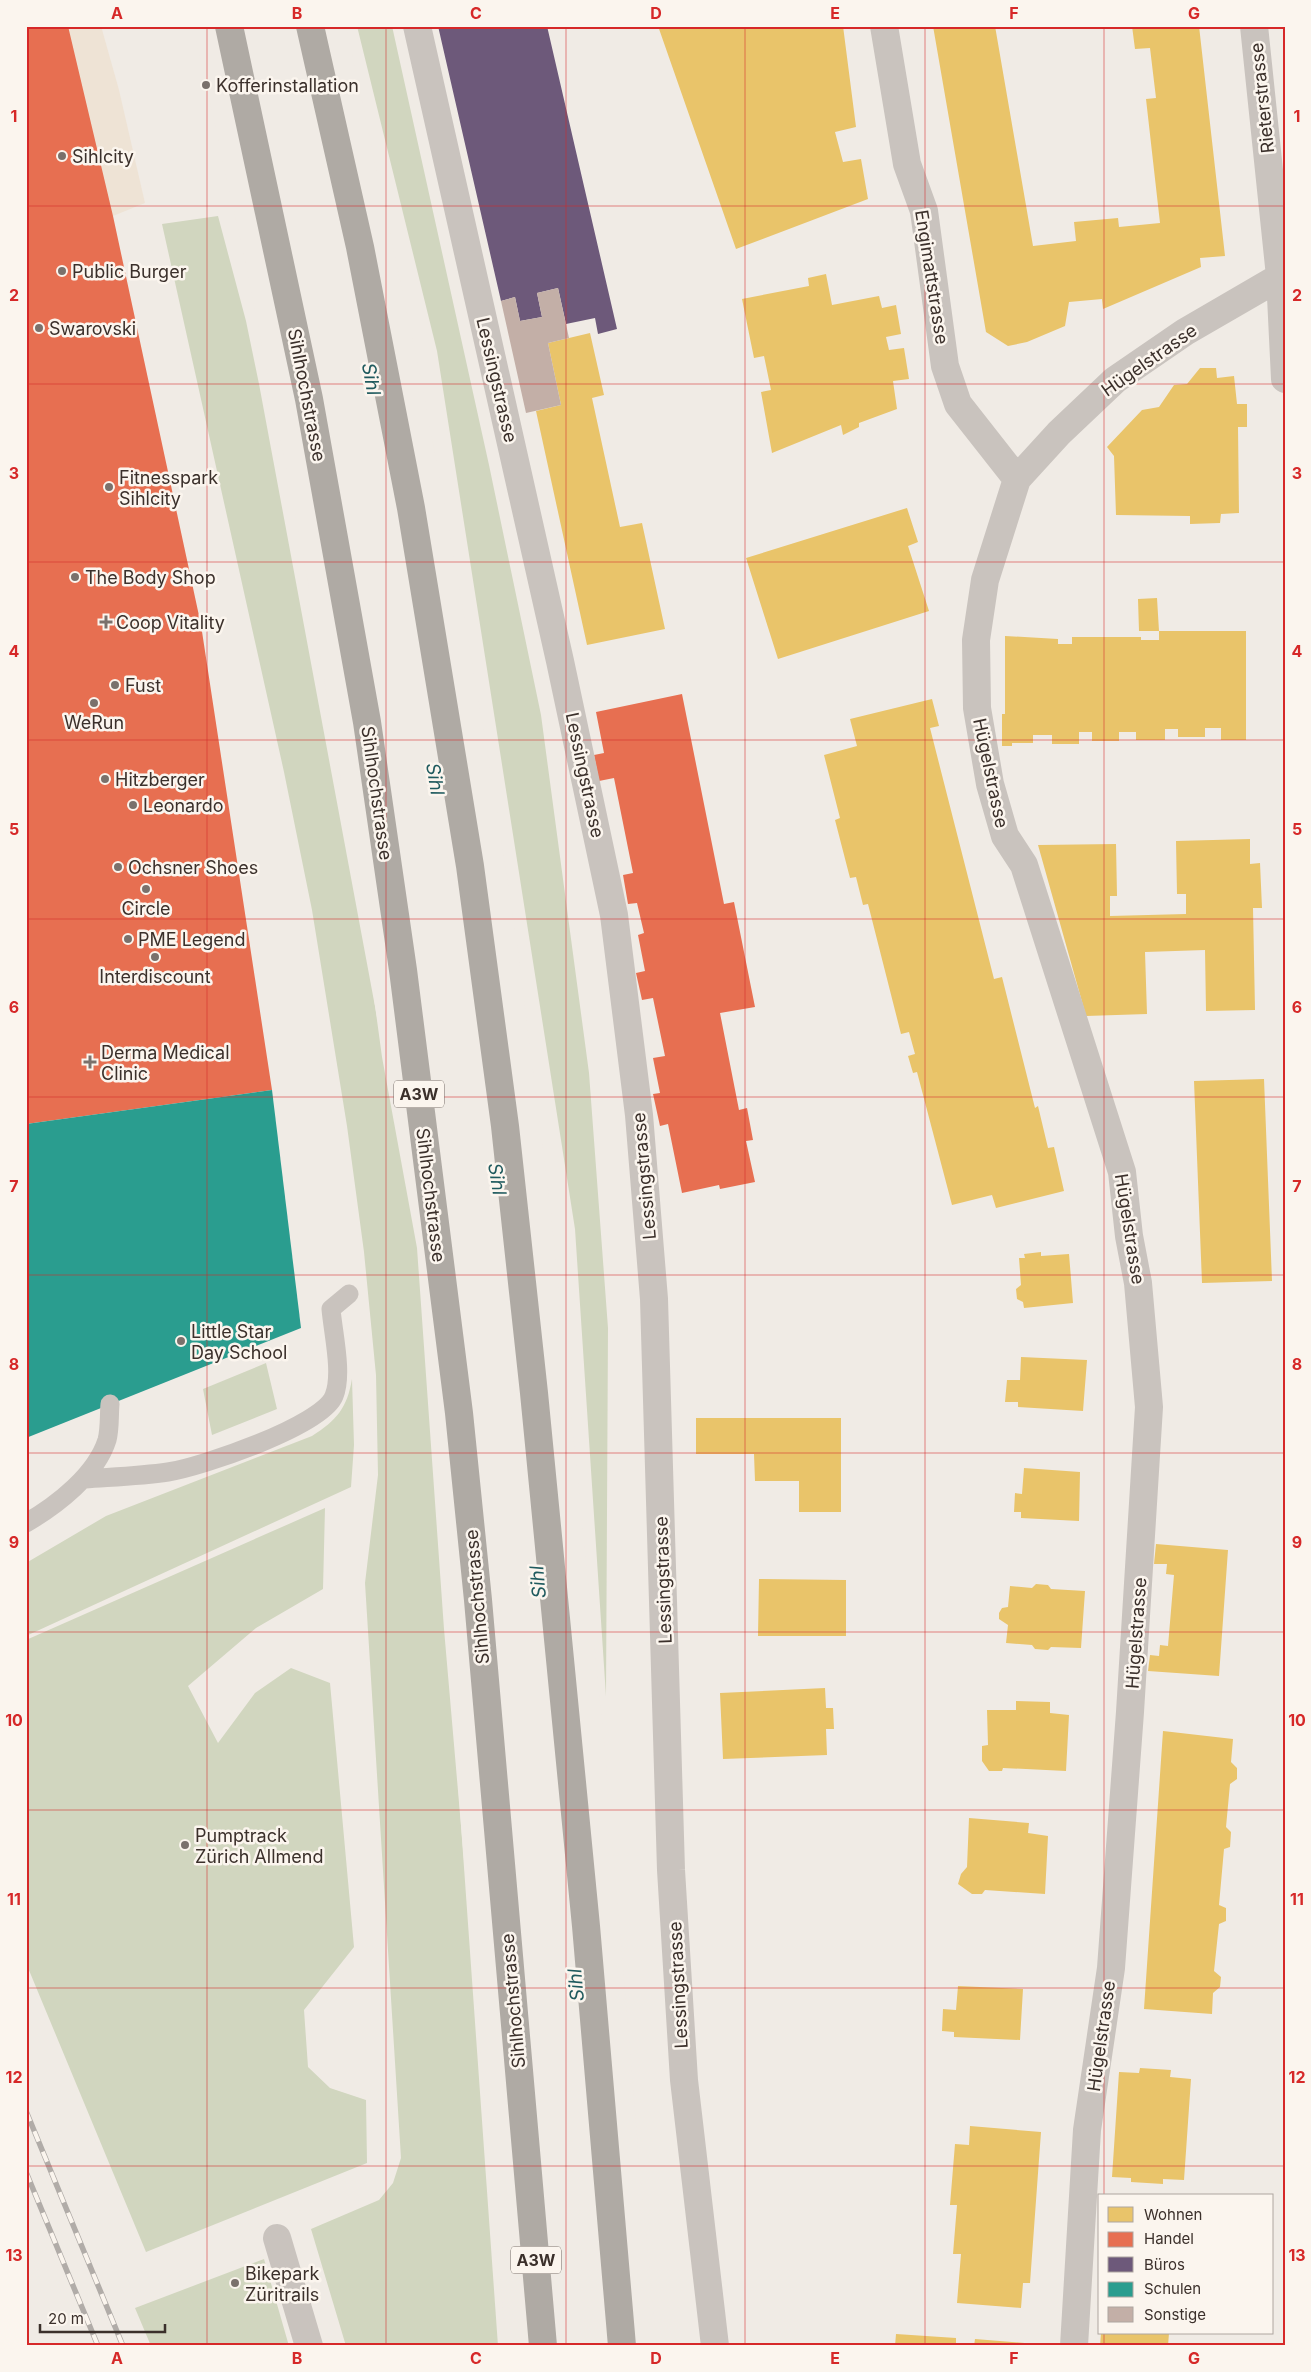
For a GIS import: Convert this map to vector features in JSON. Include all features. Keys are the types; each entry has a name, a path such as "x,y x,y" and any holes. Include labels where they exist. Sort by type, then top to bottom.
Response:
{"highway":[{"name":"Sihlhochstrasse","path":"229,26 309,399 367,722 403,970 462,1442 543,2346"},
{"path":"310,26 360,247 411,508 470,866 504,1116 536,1413 586,1926 622,2346"}],"street":[{"name":"Lessingstrasse","path":"416,26 560,661 616,934 639,1115 654,1299 671,1870 684,2080 715,2346"},
{"name":"Engimattstrasse","path":"884,26 907,164 924,211 934,297 946,366 958,404 1017,479"},
{"name":"Rieterstrasse","path":"1254,26 1283,275 1285,379"},
{"name":"Hügelstrasse","path":"1074,2346 1087,2130 1113,1938 1131,1702 1149,1407 1138,1283 1129,1236 1122,1172 1024,865 1005,836 990,784 976,708 976,640 985,580 1017,479 1059,433 1115,380 1185,332 1283,275"},
{"path":"277,2238 309,2346"}],"lane":[{"path":"85,1479 170,1472 224,1456 306,1422 334,1397 338,1374 331,1309 349,1294"},
{"path":"26,1523 41,1514 85,1479 107,1440 110,1404"}],"green space":[{"path":"357,26 392,26 489,465 541,715 589,1073 608,1328 606,1696 575,1229 437,351"},
{"path":"218,216 246,321 259,384 420,1248 498,2346 346,2346 311,2229 379,2200 393,2183 401,2158 365,1583 378,1475 376,1375 364,1252 347,1126 312,910 284,772 162,224"},
{"path":"266,1363 277,1409 212,1435 203,1389"},
{"path":"352,1379 354,1445 351,1487 26,1636 26,1563 106,1516 312,1436 340,1412 347,1398"},
{"name":"Pumptrack Zürich Allmend","path":"325,1508 323,1589 256,1628 188,1686 218,1743 255,1693 291,1668 330,1683 354,1947 304,2010 308,2067 330,2088 366,2100 367,2163 146,2252 26,1963 26,1640"},
{"name":"Bikepark Züritrails","path":"264,2259 289,2346 151,2346 135,2308"}],"shaded area":[{"path":"26,26 101,26 119,90 145,203 113,216"}],"pier":[{"path":"193,26 346,26 422,384 495,798 517,944 551,1213 605,1751 641,2183 657,2346 506,2346 444,1629 417,1248 382,1057 359,888 304,559 247,270"}],"building: Wohnen":[{"path":"658,26 843,26 856,127 835,132 843,162 861,159 868,199 736,249"},
{"path":"933,26 995,26 1033,246 1076,241 1074,222 1118,218 1119,227 1160,223 1146,99 1156,98 1150,48 1135,49 1132,26 1199,26 1225,256 1200,258 1201,267 1103,309 1102,299 1069,302 1065,326 1027,342 1008,346 986,332"},
{"path":"826,274 832,305 879,296 882,308 896,305 901,334 886,337 889,350 904,348 909,379 893,381 897,409 859,423 859,427 843,435 841,425 772,453 761,392 771,390 764,356 754,358 742,299 809,286 808,278"},
{"path":"590,333 604,395 592,398 620,527 642,523 665,629 587,645 536,411 561,405 548,343"},
{"path":"1200,368 1216,368 1217,378 1234,376 1237,404 1247,404 1247,427 1238,427 1239,513 1221,514 1220,523 1190,524 1190,516 1116,515 1114,456 1107,447 1142,410 1159,407 1174,385 1187,384"},
{"path":"907,508 918,542 908,546 929,611 778,659 746,558"},
{"path":"1157,598 1159,631 1139,631 1138,599"},
{"path":"1159,631 1246,631 1246,740 1221,740 1221,728 1205,728 1205,737 1178,737 1178,729 1165,729 1165,740 1136,740 1136,732 1119,732 1119,741 1092,741 1092,732 1079,732 1079,744 1052,744 1052,735 1033,735 1033,743 1012,743 1012,746 1002,746 1002,714 1005,714 1005,636 1058,639 1058,644 1072,644 1072,637 1141,637 1141,640 1159,640"},
{"path":"932,699 939,726 930,728 994,979 1002,977 1035,1108 1038,1106 1048,1148 1054,1147 1064,1191 996,1208 992,1195 952,1205 917,1072 913,1073 908,1056 915,1054 909,1032 901,1034 868,904 863,905 856,877 850,878 835,820 840,818 824,755 857,746 850,719"},
{"path":"1250,839 1250,864 1260,863 1262,908 1253,908 1255,1010 1206,1011 1205,950 1145,952 1147,1014 1086,1016 1038,845 1116,844 1117,896 1110,896 1110,916 1186,914 1186,894 1177,894 1176,841"},
{"path":"1264,1079 1272,1281 1202,1283 1194,1081"},
{"path":"1041,1252 1041,1256 1069,1254 1073,1303 1024,1308 1023,1302 1017,1299 1016,1289 1021,1285 1019,1258 1025,1258 1024,1254"},
{"path":"1021,1357 1087,1360 1083,1411 1018,1407 1018,1402 1005,1402 1007,1380 1020,1380"},
{"path":"696,1418 841,1418 841,1512 799,1512 799,1481 755,1481 754,1454 696,1454"},
{"path":"1024,1468 1080,1472 1079,1521 1021,1518 1021,1512 1014,1512 1015,1493 1022,1494"},
{"path":"1156,1544 1228,1550 1219,1676 1148,1671 1150,1655 1159,1656 1160,1645 1168,1646 1174,1575 1166,1574 1167,1564 1154,1564"},
{"path":"759,1579 846,1580 846,1636 758,1636"},
{"path":"1036,1584 1048,1585 1051,1589 1085,1591 1081,1648 1051,1647 1048,1650 1035,1649 1032,1645 1006,1643 1008,1625 999,1619 999,1613 1002,1608 1008,1607 1010,1586 1032,1588"},
{"path":"825,1688 826,1708 833,1708 834,1729 826,1729 827,1755 723,1759 720,1693"},
{"path":"1016,1701 1050,1702 1050,1713 1069,1715 1066,1771 1003,1768 1002,1771 989,1771 982,1761 982,1746 988,1745 987,1710 1016,1710"},
{"path":"1163,1731 1233,1739 1231,1762 1237,1768 1237,1779 1230,1784 1226,1827 1231,1832 1230,1847 1224,1849 1219,1905 1226,1908 1226,1921 1219,1924 1214,1971 1221,1977 1220,1987 1213,1993 1212,2014 1144,2009"},
{"path":"969,1818 1029,1823 1028,1833 1048,1836 1045,1894 985,1890 982,1894 972,1894 958,1884 961,1874 967,1867"},
{"path":"958,1986 1023,1989 1020,2040 954,2037 954,2032 942,2031 943,2009 956,2010"},
{"path":"1140,2068 1171,2070 1170,2077 1191,2079 1184,2180 1163,2179 1163,2184 1131,2182 1131,2178 1112,2177 1119,2072 1139,2073"},
{"path":"970,2126 1041,2132 1030,2283 1023,2283 1021,2308 957,2303 961,2254 953,2254 957,2205 950,2205 955,2144 969,2145"},
{"path":"896,2334 956,2338 956,2346 895,2346"},
{"path":"1101,2334 1169,2334 1168,2346 1100,2346"},
{"path":"975,2339 1036,2344 1036,2346 974,2346"}],"building: Handel":[{"name":"Sihlcity","path":"26,26 68,26 113,216 201,625 272,1090 26,1124"},
{"path":"682,694 724,904 734,902 755,1007 720,1013 739,1110 747,1108 753,1140 746,1141 755,1182 720,1189 719,1185 682,1193 668,1124 660,1126 653,1094 660,1093 653,1058 665,1056 653,998 642,1000 636,973 645,971 638,935 644,933 637,903 628,904 623,875 633,873 614,778 599,781 594,755 604,753 596,712"}],"building: Büros":[{"path":"438,26 547,26 617,329 598,334 595,318 566,324 558,288 537,293 542,317 520,321 515,297 501,301"}],"building: Schulen":[{"path":"272,1090 301,1328 26,1438 26,1124"}],"building: Sonstige":[{"path":"558,288 569,338 548,343 561,405 526,413 501,301 515,297 520,321 542,317 537,293"}],"railway":[{"path":"26,2111 123,2346"},
{"path":"26,2172 98,2346"}],"place":[{"name":"Kofferinstallation","path":"206,85"},
{"name":"Sihlcity","path":"62,156"},
{"name":"Public Burger","path":"62,271"},
{"name":"Swarovski","path":"39,328"},
{"name":"Fitnesspark Sihlcity","path":"109,487"},
{"name":"The Body Shop","path":"75,577"},
{"name":"Coop Vitality","path":"106,622"},
{"name":"Fust","path":"115,685"},
{"name":"WeRun","path":"94,703"},
{"name":"Hitzberger","path":"105,779"},
{"name":"Leonardo","path":"133,805"},
{"name":"Ochsner Shoes","path":"118,867"},
{"name":"Circle","path":"146,889"},
{"name":"PME Legend","path":"128,939"},
{"name":"Interdiscount","path":"155,957"},
{"name":"Derma Medical Clinic","path":"90,1062"},
{"name":"Little Star Day School","path":"181,1341"},
{"name":"Pumptrack Zürich Allmend","path":"185,1845"},
{"name":"Bikepark Züritrails","path":"235,2283"}],"water label":[{"name":"Sihl","path":"371,379"},
{"name":"Sihl","path":"435,779"},
{"name":"Sihl","path":"497,1179"},
{"name":"Sihl","path":"538,1582"},
{"name":"Sihl","path":"576,1985"}]}
